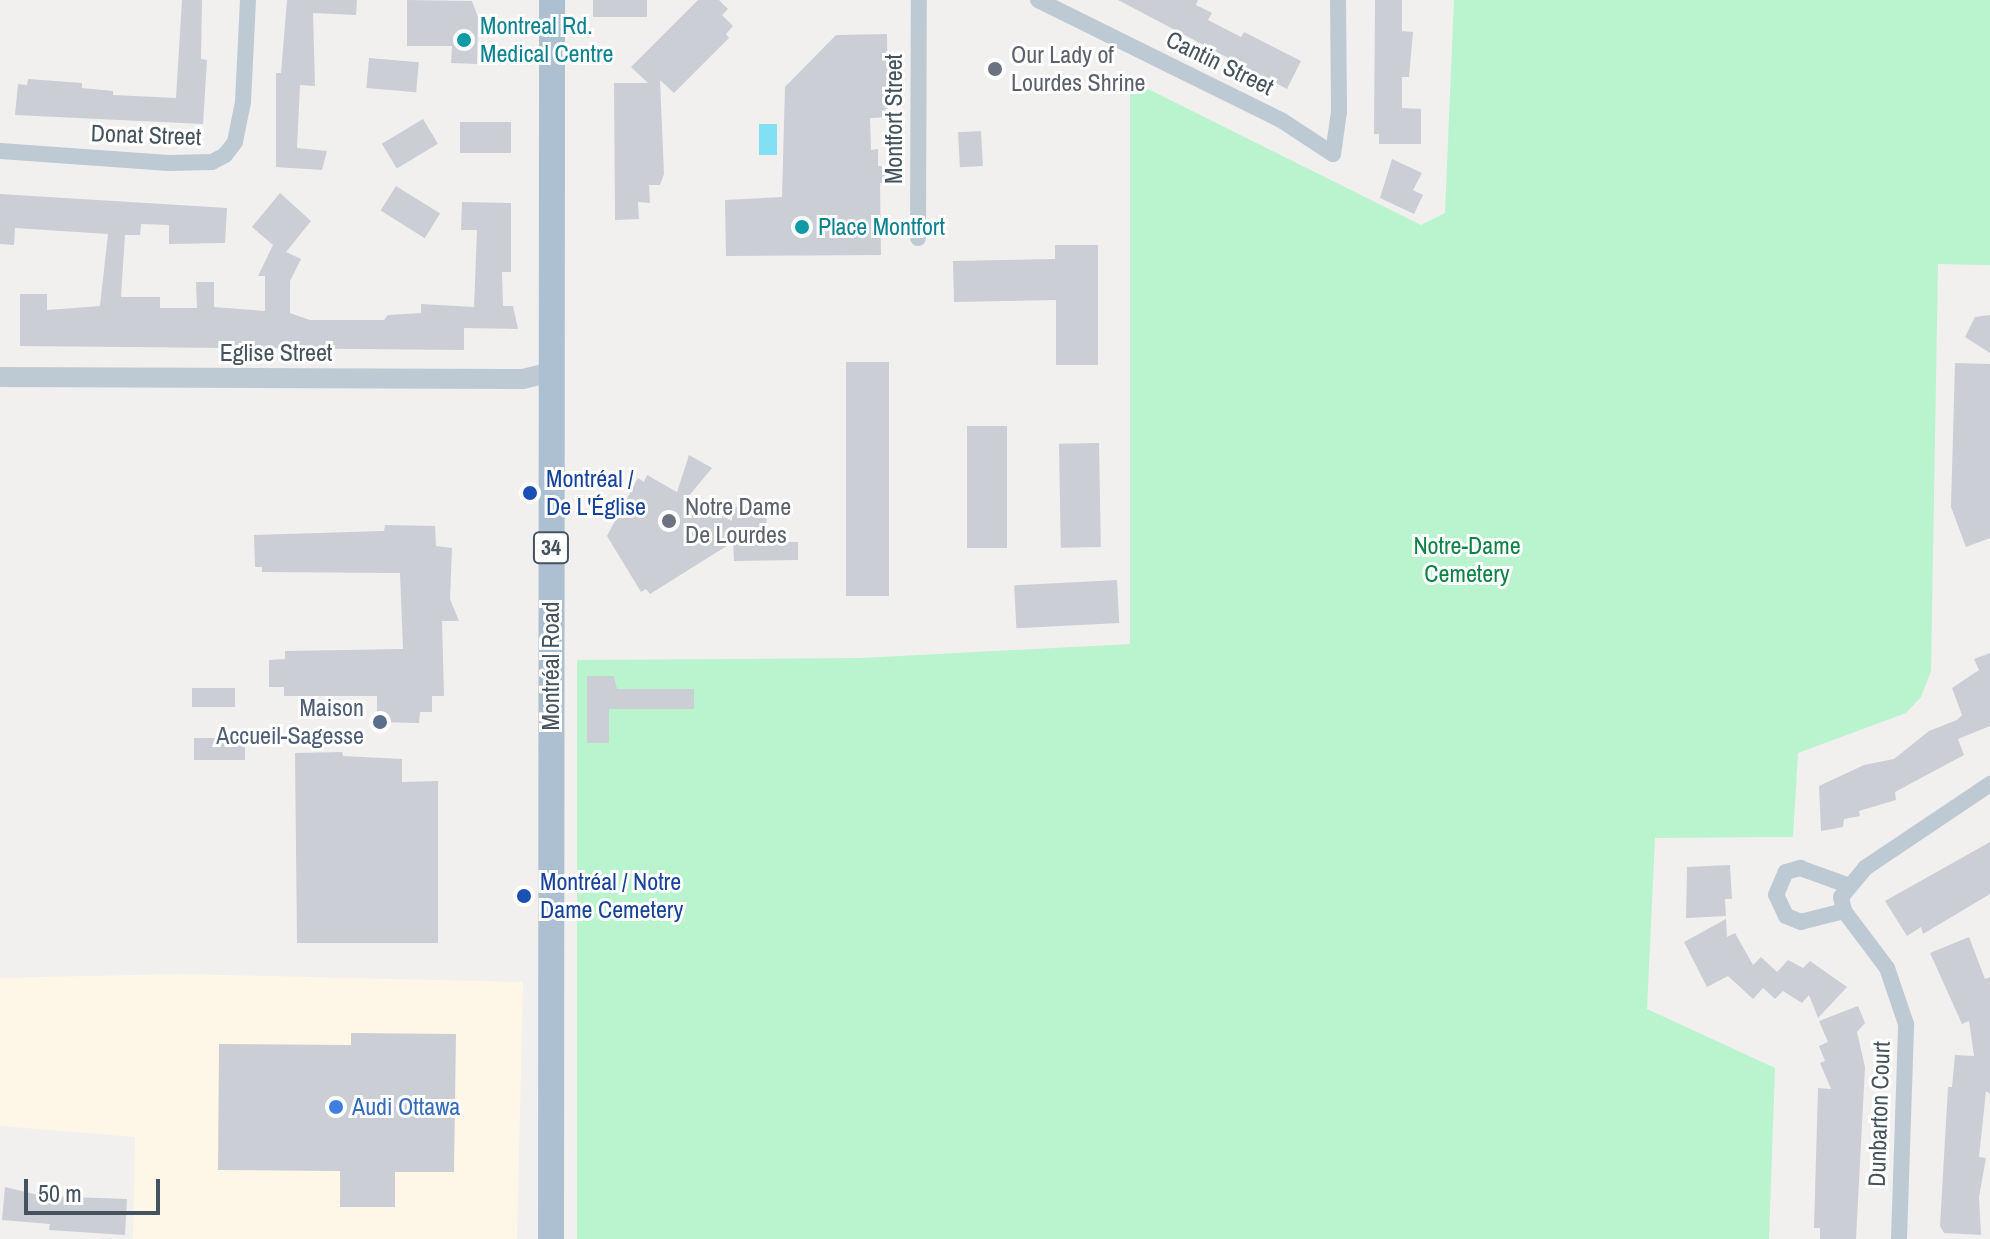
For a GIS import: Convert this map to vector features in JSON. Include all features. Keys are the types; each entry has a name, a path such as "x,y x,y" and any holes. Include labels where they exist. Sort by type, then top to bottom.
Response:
{"main road":[{"name":"Montréal Road","path":"551,1238 552,0"}],"street":[{"name":"Donat Street","path":"0,151 169,163 212,162 225,155 235,142 243,102 248,0"},
{"name":"Montfort Street","path":"918,238 919,0"},
{"name":"Cantin Street","path":"1038,0 1281,120 1333,154 1339,112 1338,0"},
{"name":"Eglise Street","path":"0,377 523,379 552,372"},
{"path":"1847,885 1800,868 1786,872 1776,895 1786,916 1801,922 1844,911 1841,897 1847,885 1990,784"},
{"name":"Dunbarton Court","path":"1844,911 1887,968 1906,1024 1899,1239"}],"shaded area":[{"path":"180,974 523,982 517,1239 133,1239 135,1137 0,1126 0,978"}],"green space":[{"name":"Notre-Dame Cemetery","path":"1454,0 1990,0 1990,265 1938,264 1931,671 1921,697 1906,713 1798,753 1793,837 1655,838 1647,1009 1775,1068 1769,1239 577,1239 577,660 862,658 1130,644 1130,80 1421,225 1445,213"}],"water":[{"path":"759,124 777,124 777,155 759,155"}],"building":[{"path":"182,0 202,0 201,59 207,60 203,124 15,115 18,84 27,85 28,79 82,83 82,88 113,91 113,95 176,98"},
{"path":"287,0 357,0 356,15 313,13 315,86 300,85 297,148 327,151 322,170 276,167 276,73 281,73"},
{"path":"407,0 472,1 478,17 477,64 451,63 452,46 407,46"},
{"path":"593,0 647,0 647,17 593,17"},
{"path":"698,0 719,0 728,9 722,15 733,26 726,34 729,38 674,93 660,80 664,174 660,185 649,185 650,203 638,202 639,219 615,220 614,83 648,83 631,67"},
{"path":"1118,0 1198,0 1196,5 1212,13 1208,20 1241,37 1244,32 1301,61 1287,89"},
{"path":"1375,0 1402,0 1402,31 1413,32 1409,77 1402,77 1402,108 1421,109 1421,144 1379,144 1379,134 1374,134"},
{"path":"887,34 888,117 870,118 871,150 878,149 878,166 886,166 887,183 880,183 881,255 726,256 725,200 782,197 785,87 836,35"},
{"path":"369,58 419,62 416,92 366,88"},
{"path":"423,119 438,144 397,169 382,144"},
{"path":"460,122 511,122 511,153 460,153"},
{"path":"981,131 983,166 960,167 958,132"},
{"path":"1392,159 1422,173 1413,190 1423,195 1414,214 1380,198"},
{"path":"396,186 440,214 425,238 381,211"},
{"path":"280,193 311,221 286,252 301,259 290,281 290,313 310,320 384,320 388,315 421,313 421,304 474,307 477,230 461,230 462,202 511,203 511,272 502,272 503,306 513,306 518,329 464,328 464,350 20,346 20,294 47,294 47,310 100,306 108,234 15,228 14,245 0,244 0,194 227,208 225,243 169,244 169,225 141,224 140,235 125,235 121,297 160,297 160,308 197,308 196,282 214,282 214,307 265,311 265,276 258,276 273,245 252,227"},
{"path":"1055,245 1098,245 1098,365 1056,365 1056,300 954,302 953,261 1055,259"},
{"path":"1990,315 1990,353 1965,337 1975,317"},
{"path":"846,362 889,362 889,596 846,596"},
{"path":"1955,363 1990,364 1990,538 1966,547 1951,507"},
{"path":"967,426 1007,426 1007,548 967,548"},
{"path":"1099,443 1101,547 1061,548 1059,444"},
{"name":"Notre Dame De Lourdes","path":"689,455 712,468 688,497 732,521 732,507 766,506 767,542 798,542 798,560 734,561 733,542 650,594 646,589 641,592 607,536 638,478 644,482 647,475 677,492"},
{"path":"385,525 435,526 436,546 452,548 450,599 459,621 442,621 444,696 432,696 432,712 420,712 419,723 377,722 377,696 284,696 284,687 269,687 269,660 285,659 285,651 403,649 400,573 262,572 262,567 255,567 254,535 384,531"},
{"path":"1117,580 1119,623 1016,628 1014,585"},
{"path":"1990,653 1990,726 1958,739 1964,755 1895,792 1896,800 1859,811 1860,816 1844,819 1843,827 1821,831 1819,786 1864,765 1894,759 1929,731 1957,720 1962,715 1952,688 1979,670 1974,659"},
{"path":"587,676 614,676 617,689 694,689 694,709 609,709 609,743 587,743"},
{"path":"192,688 235,688 235,707 192,707"},
{"path":"194,738 245,738 245,760 194,760"},
{"path":"342,752 343,756 402,759 402,782 438,781 438,943 297,943 295,753"},
{"path":"1990,842 1990,894 1923,934 1921,927 1907,936 1885,901"},
{"path":"1730,865 1732,899 1725,899 1726,916 1686,918 1687,867"},
{"path":"1726,919 1727,937 1735,933 1753,965 1761,957 1777,972 1788,960 1803,968 1810,961 1847,987 1818,1018 1809,995 1802,1003 1783,991 1775,999 1763,988 1753,999 1728,976 1707,987 1684,942"},
{"path":"1969,937 1985,979 1990,977 1990,1094 1986,1091 1979,1157 1986,1158 1979,1197 1981,1235 1944,1233 1940,1226 1948,1087 1952,1087 1955,1055 1974,1056 1969,1021 1962,1024 1930,953"},
{"path":"1858,1006 1865,1023 1857,1032 1865,1067 1856,1239 1820,1239 1820,1228 1814,1228 1818,1088 1831,1089 1820,1063 1825,1061 1819,1046 1828,1042 1819,1021"},
{"name":"Audi Ottawa","path":"351,1033 456,1034 454,1172 395,1172 395,1207 340,1207 340,1171 218,1170 219,1044 351,1045"},
{"path":"5,1187 42,1196 127,1199 125,1235 49,1230 50,1224 2,1220"}],"place":[{"name":"Montreal Rd. Medical Centre","path":"464,40"},
{"name":"Our Lady of Lourdes Shrine","path":"995,69"},
{"name":"Place Montfort","path":"802,227"},
{"name":"Montréal / De L'Église","path":"530,493"},
{"name":"Notre Dame De Lourdes","path":"669,521"},
{"name":"Maison Accueil-Sagesse","path":"380,722"},
{"name":"Montréal / Notre Dame Cemetery","path":"524,896"},
{"name":"Audi Ottawa","path":"336,1107"}]}
